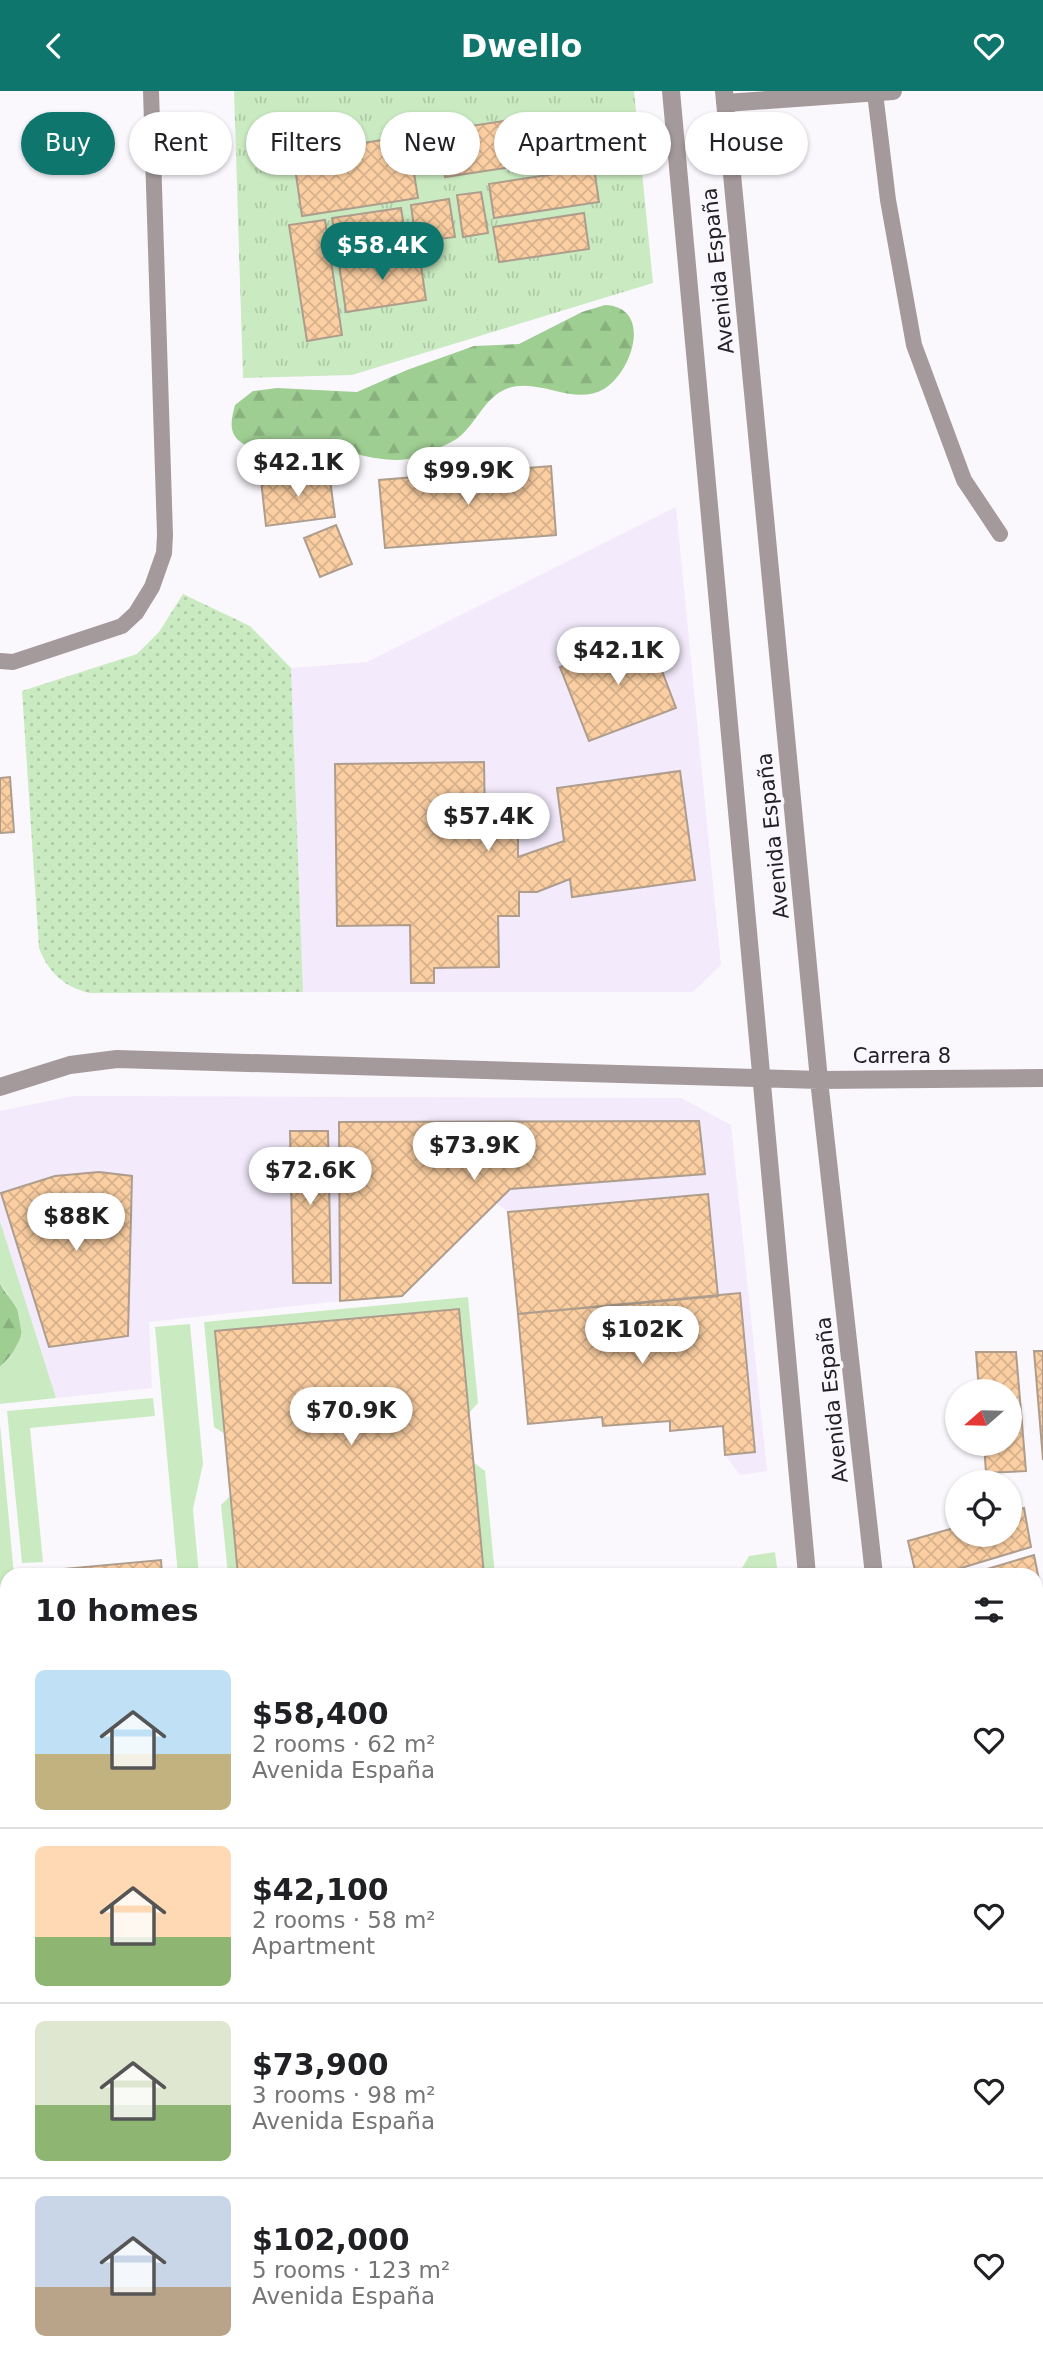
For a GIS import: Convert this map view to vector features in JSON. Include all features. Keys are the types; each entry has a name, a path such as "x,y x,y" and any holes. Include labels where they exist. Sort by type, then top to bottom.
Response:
{"street":[{"name":"Avenida España","path":"671,91 806,1568"},
{"path":"724,97 884,92"},
{"name":"Avenida España","path":"724,97 819,1080 873,1568"},
{"name":"Carrera 8","path":"0,1087 70,1065 117,1059 761,1076 819,1080 1043,1078"}],"lane":[{"path":"0,661 12,662 122,626 147,598 159,571 165,535 151,91"},
{"path":"884,92 888,200 914,345 964,479 1000,534"}],"shaded area":[{"path":"676,507 721,965 693,992 303,992 291,668 367,662"},
{"path":"73,1096 681,1098 731,1125 767,1471 740,1475 725,1455 718,1296 708,1194 508,1212 496,1203 510,1189 705,1174 699,1121 339,1122 340,1301 149,1322 152,1388 56,1398 0,1221 0,1111"}],"green space":[{"path":"234,91 634,91 636,112 494,112 494,175 642,175 653,283 352,375 243,378"},
{"path":"605,305 620,308 629,316 633,341 623,369 604,389 580,395 530,386 506,389 492,398 458,438 419,456 392,460 305,443 252,447 238,440 233,432 235,405 253,391 277,388 357,392 407,370 474,346 519,344 582,312"},
{"path":"183,594 250,626 291,668 303,992 90,993 58,978 39,948 22,691 137,654 159,632"},
{"path":"0,1221 56,1398 0,1404 0,1367 11,1356 22,1335 17,1308 0,1283"},
{"path":"0,1283 16,1307 22,1332 12,1354 0,1367"},
{"path":"468,1297 478,1403 469,1413 458,1309 216,1331 225,1434 214,1427 204,1322"},
{"path":"190,1324 203,1464 193,1509 198,1568 177,1568 155,1327"},
{"path":"153,1398 155,1416 30,1428 43,1562 22,1563 7,1411"},
{"path":"0,1424 13,1568 0,1568"},
{"path":"473,1462 485,1471 494,1568 483,1568"},
{"path":"231,1495 237,1568 227,1568 221,1505"},
{"path":"775,1552 777,1568 742,1568 749,1556"}],"building":[{"path":"494,123 494,170 480,172 480,125"},
{"path":"380,140 380,175 414,175 418,198 302,216 296,175 366,175 366,143"},
{"path":"548,175 595,175 599,202 494,218 489,184"},
{"path":"481,192 488,233 463,237 457,195"},
{"path":"449,199 455,237 416,242 411,205"},
{"path":"401,208 407,246 338,256 332,218"},
{"path":"584,213 589,249 499,262 493,227"},
{"path":"325,220 342,335 307,341 289,225"},
{"path":"419,252 426,300 346,312 339,264"},
{"path":"551,466 556,535 385,548 379,480"},
{"path":"329,472 335,517 266,526 261,480"},
{"path":"336,525 352,564 320,577 304,538"},
{"path":"648,634 676,708 589,741 560,667"},
{"path":"484,762 485,821 518,820 518,857 564,841 557,788 680,771 695,880 572,897 570,879 537,892 519,892 519,916 498,916 499,967 434,968 434,983 411,983 410,925 337,926 335,764"},
{"path":"10,777 14,832 0,833 0,778"},
{"path":"699,1121 705,1174 510,1189 402,1296 340,1301 339,1122"},
{"path":"290,1131 328,1131 331,1283 293,1283"},
{"path":"99,1172 132,1176 128,1336 49,1347 1,1193 55,1176"},
{"path":"708,1194 718,1296 518,1314 508,1212"},
{"path":"740,1293 755,1452 725,1455 723,1426 670,1431 670,1421 603,1426 602,1417 528,1424 518,1314"},
{"path":"459,1309 483,1568 237,1568 215,1331"},
{"path":"1034,1351 1043,1351 1043,1460"},
{"path":"976,1352 1016,1352 1018,1379 978,1379"},
{"path":"1022,1423 1026,1471 986,1470 985,1456 1022,1456"},
{"path":"1024,1508 1031,1547 961,1568 914,1568 908,1541 945,1530 945,1547 1022,1547"},
{"path":"1034,1555 1037,1568 990,1568"},
{"path":"161,1560 162,1568 74,1568"}]}
